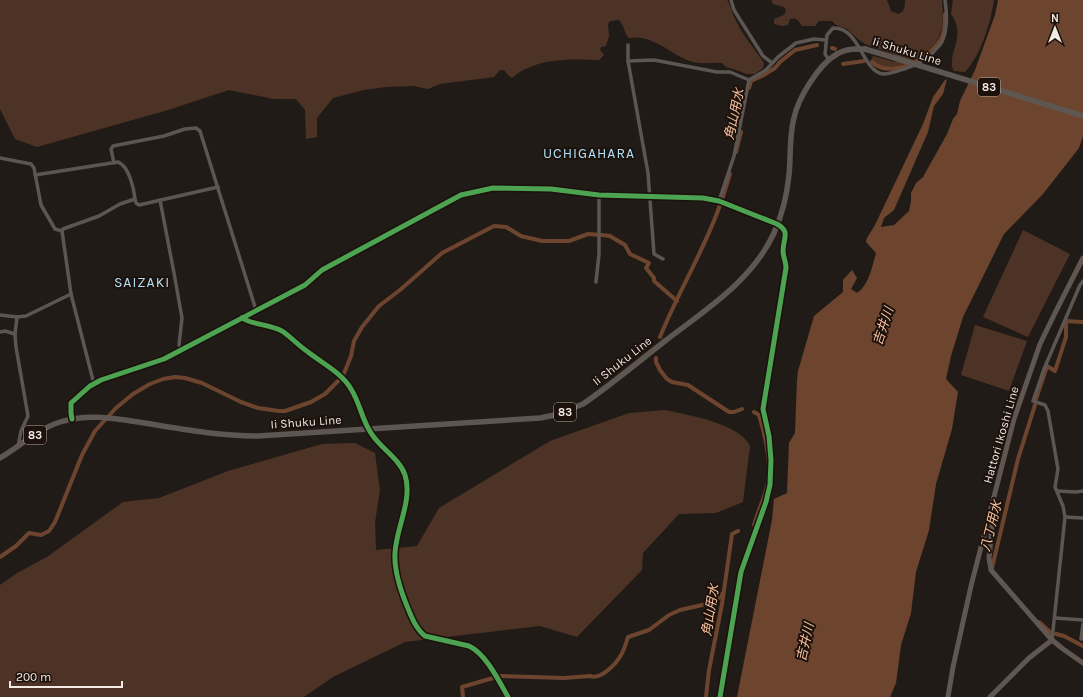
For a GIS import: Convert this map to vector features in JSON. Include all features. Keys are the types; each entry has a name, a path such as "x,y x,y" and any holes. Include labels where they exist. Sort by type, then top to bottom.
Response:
{"main road":[{"name":"Ii Shuku Line","path":"0,458 43,430 59,422 89,417 111,418 218,434 258,436 540,418 555,415 583,404 733,288 757,261 765,249 783,208 787,187 792,127 795,114 805,90 829,60 844,50 865,49 1083,116"}],"street":[{"path":"731,0 734,10 763,56 772,64"},
{"path":"829,60 825,54 826,40 829,31 833,28 842,30 855,42 870,64 878,72 887,74 908,68 929,56 944,38 947,8 945,0"},
{"path":"749,80 762,73 783,52 796,43 814,38 826,40"},
{"path":"628,45 628,61 648,173 654,254 663,259"},
{"path":"628,61 654,60 717,72 730,72 749,80"},
{"path":"719,201 734,156 749,80"},
{"path":"114,163 111,149 113,146 164,136 180,130 198,129 202,137 256,310"},
{"path":"0,158 31,164 36,175 41,205 55,229 62,231 99,216 120,204 135,199"},
{"path":"36,175 114,163 121,164 125,168 132,182 136,203 139,205 218,187"},
{"path":"72,419 71,404 94,384 101,380 164,359 305,285 322,270 461,195 493,188 552,189 599,195 703,198 719,201 777,224 782,227 786,233 783,251 786,268 763,409 769,436 771,467 770,485 766,502 741,572 720,697"},
{"path":"596,282 599,254 599,195"},
{"path":"160,200 182,318 179,345 181,349"},
{"path":"62,231 71,294 94,384"},
{"name":"Hattori Ikoshi Line","path":"948,697 971,586 1014,419 1038,351 1055,313 1083,258"},
{"path":"990,697 1029,658 1052,640 1065,517 1063,506 1055,488 1058,469 1048,410 1045,405 1033,401 1044,369 1083,281"},
{"path":"0,315 17,317 26,316 71,294"},
{"path":"17,317 15,334 16,347 28,416 21,431 18,447"},
{"path":"242,318 282,331 307,352 334,371 351,389 368,428 377,442 396,461 406,476 408,488 395,552 395,564 398,580 409,612 421,633 425,636 474,648 496,675 508,697"},
{"path":"0,332 5,331 15,334"},
{"path":"1057,491 1083,491"},
{"path":"994,496 989,558 991,570 1052,640 1083,664"},
{"path":"1065,517 1083,518"},
{"path":"1055,618 1083,620"},
{"path":"1083,624 1081,639 1083,639"}],"shaded area":[{"path":"0,0 727,0 742,32 764,63 763,68 755,74 747,74 726,67 722,63 702,63 690,61 654,42 646,39 629,38 619,20 610,21 608,24 609,36 606,46 601,47 600,50 604,55 599,60 572,59 544,62 520,72 512,78 504,70 500,70 494,77 440,84 428,89 413,86 386,87 364,90 333,98 317,118 317,137 306,139 305,110 296,99 274,99 229,90 168,110 37,147 15,139 0,109"},
{"path":"771,0 887,0 891,11 898,14 905,7 905,0 942,0 942,28 936,43 923,54 908,63 892,68 885,68 879,66 871,60 873,56 895,62 896,55 865,44 847,29 836,25 832,21 819,21 815,26 802,26 797,20 792,18 790,19 788,25 783,26 774,24 774,19 784,15 786,10 784,7 773,4"},
{"path":"953,0 994,1 984,39 976,57 965,72 954,71 952,65 957,38 956,22 951,14"},
{"path":"1023,230 1070,254 1028,337 983,317"},
{"path":"975,325 1027,341 1009,391 961,375"},
{"path":"665,410 712,421 735,431 744,438 750,446 743,502 716,513 679,514 643,553 642,570 577,637 540,626 405,642 333,677 304,697 0,697 0,585 17,573 47,557 123,502 159,498 228,471 322,444 355,443 375,453 380,490 375,523 376,550 417,546 439,508 550,441 629,413"}],"water":[{"name":"吉井川","path":"998,0 1083,0 1083,136 1079,148 1043,194 1004,234 963,317 951,356 946,379 958,392 952,429 936,484 929,530 916,572 911,613 901,645 896,683 890,697 737,697 772,520 774,499 787,493 789,443 795,433 798,371 814,316 843,292 843,280 852,270 857,278 851,289 857,293 867,281 876,253 866,242 867,238 875,225 923,124 933,97 947,79 943,94 934,106 928,132 894,210 884,218 881,227 894,225 909,211 911,193 916,183 923,177 957,114 960,101 975,70 995,15"}],"waterway":[{"name":"角山用水","path":"872,62 880,67 889,69 899,68 919,59 936,46 941,39 945,24 945,14"},
{"name":"角山用水","path":"749,88 751,81 775,68 795,50 817,45"},
{"name":"角山用水","path":"843,64 864,61"},
{"name":"角山用水","path":"736,152 741,132"},
{"name":"角山用水","path":"722,200 730,174"},
{"name":"角山用水","path":"660,337 714,222 720,205"},
{"path":"0,557 16,546 29,533 41,535 49,531 55,522 82,455 95,431 116,408 133,394 150,384 163,379 175,377 202,383 241,402 258,408 285,411 311,402 325,394 343,376 351,356 354,341 362,327 379,306 400,290 442,253 494,226 506,227 521,236 542,241 569,241 588,234 610,236 625,245 630,254 649,263 646,268 654,278 654,281 677,301"},
{"name":"八丁用水","path":"1036,399 1047,366 1055,371 1066,337 1066,321 1083,322"},
{"name":"角山用水","path":"656,358 656,362 660,370 667,379 672,382 688,385 729,412 742,409"},
{"name":"八丁用水","path":"992,568 1018,459 1035,405"},
{"name":"角山用水","path":"754,412 759,415 766,440 769,475 767,488 754,525"},
{"name":"角山用水","path":"706,697 709,670 722,604 732,534 738,531"},
{"path":"463,697 462,687 500,676 564,678 599,676 612,667 619,659 628,637 649,630 669,615 680,610 716,601 723,593"},
{"name":"八丁用水","path":"1039,622 1050,632"},
{"name":"八丁用水","path":"1056,634 1064,636 1083,646"}],"cycle path":[{"path":"72,419 71,403 90,386 101,380 164,359 305,285 322,270 461,195 493,188 551,189 599,195 703,198 719,201 777,224 784,230 785,233 783,255 786,268 763,409 769,436 771,460 770,485 766,502 741,572 720,697"},
{"path":"242,318 282,331 337,373 347,383 357,400 365,423 371,433 379,444 399,464 405,475 407,485 406,504 396,543 395,560 400,587 414,622 425,636 469,646 475,650 492,668 508,697"}],"district":[{"name":"UCHIGAHARA","path":"589,153"},
{"name":"SAIZAKI","path":"142,282"}]}
